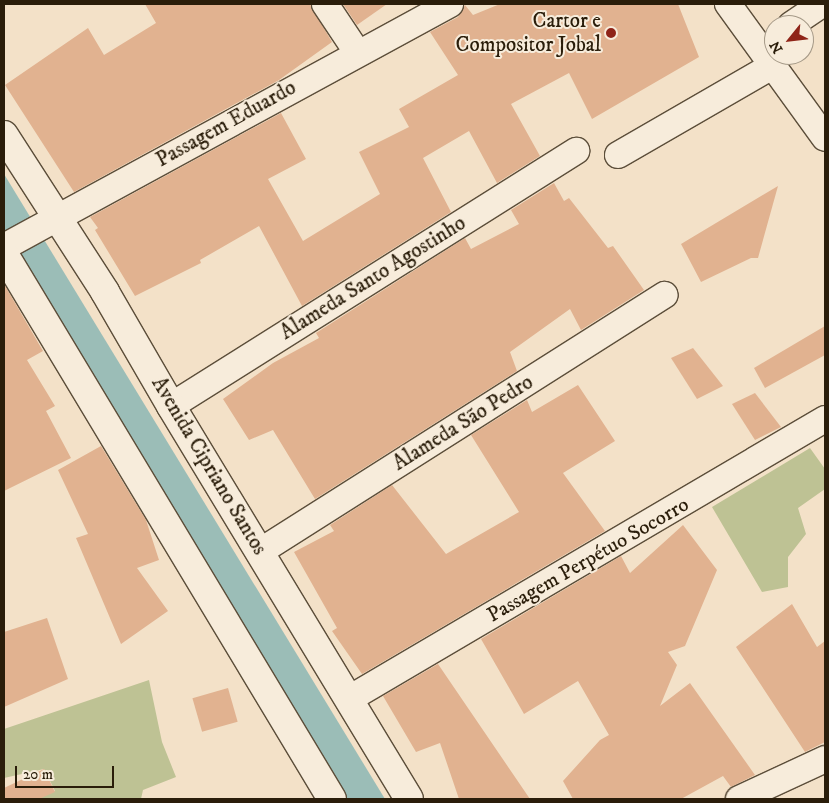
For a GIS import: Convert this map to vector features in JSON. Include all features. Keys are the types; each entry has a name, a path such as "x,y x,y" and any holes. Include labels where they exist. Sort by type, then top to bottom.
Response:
{"street":[{"path":"325,4 357,52"},
{"name":"Passagem Eduardo","path":"4,247 357,52 450,4"},
{"path":"728,4 764,45"},
{"path":"806,15 822,4"},
{"path":"618,156 764,53"},
{"path":"778,65 825,138"},
{"name":"Avenida Cipriano Santos","path":"4,135 55,218 105,292 171,406 261,551 409,799"},
{"name":"Alameda Santo Agostinho","path":"171,406 576,150"},
{"path":"4,254 332,799"},
{"name":"Alameda São Pedro","path":"261,551 665,295"},
{"name":"Passagem Perpétuo Socorro","path":"349,699 825,419"},
{"path":"739,799 825,759"}],"green space":[{"path":"810,448 825,469 825,489 798,508 806,534 788,557 788,587 762,592 712,507"},
{"path":"149,680 162,742 176,777 143,790 141,799 28,799 29,796 55,791 44,769 4,778 4,729"}],"water":[{"path":"4,174 385,799 345,799 4,237"}],"building":[{"path":"145,4 310,4 332,42 279,80 74,192 5,85 88,28 104,55 156,23"},
{"path":"343,4 387,4 357,25"},
{"path":"500,4 678,4 699,57 592,119 569,73 511,104 540,156 497,183 469,131 423,158 451,212 302,306 259,226 200,260 201,263 135,296 95,230 98,228 90,217 281,113 306,159 268,179 303,241 380,194 359,152 409,127 399,109 458,75 430,32 458,17 465,5 473,15"},
{"path":"554,183 564,201 569,198 608,248 613,246 644,290 581,330 570,309 510,352 517,371 315,499 273,430 249,440 223,399 273,363 319,338 316,333 465,238 471,249 519,224 511,210"},
{"path":"778,186 758,258 751,258 701,282 681,244"},
{"path":"4,284 43,351 27,360 55,406 46,411 71,458 4,491"},
{"path":"825,326 825,355 765,388 754,368"},
{"path":"693,348 723,386 697,399 671,358"},
{"path":"578,385 615,441 563,473 605,531 362,674 332,631 337,628 294,552 334,531 330,525 392,485 446,554 519,512 471,435 527,400 532,412"},
{"path":"755,393 781,427 755,440 732,404"},
{"path":"101,446 146,520 159,560 137,568 168,611 121,644 76,538 88,534 58,470"},
{"path":"683,525 717,570 685,646 668,652 677,665 660,706 690,683 755,775 731,787 723,776 681,799 573,799 563,781 600,740 609,735 578,681 524,714 481,639 621,556 630,573"},
{"path":"792,604 817,647 825,641 825,742 805,752 736,647"},
{"path":"47,618 68,679 4,707 4,632"},
{"path":"438,664 530,799 459,799 440,743 416,752 383,696"},
{"path":"228,688 238,722 202,732 192,698"},
{"path":"44,769 55,792 39,799 4,799 4,788"}],"place":[{"name":"Cartor e Compositor Jobal","path":"611,33"}]}
